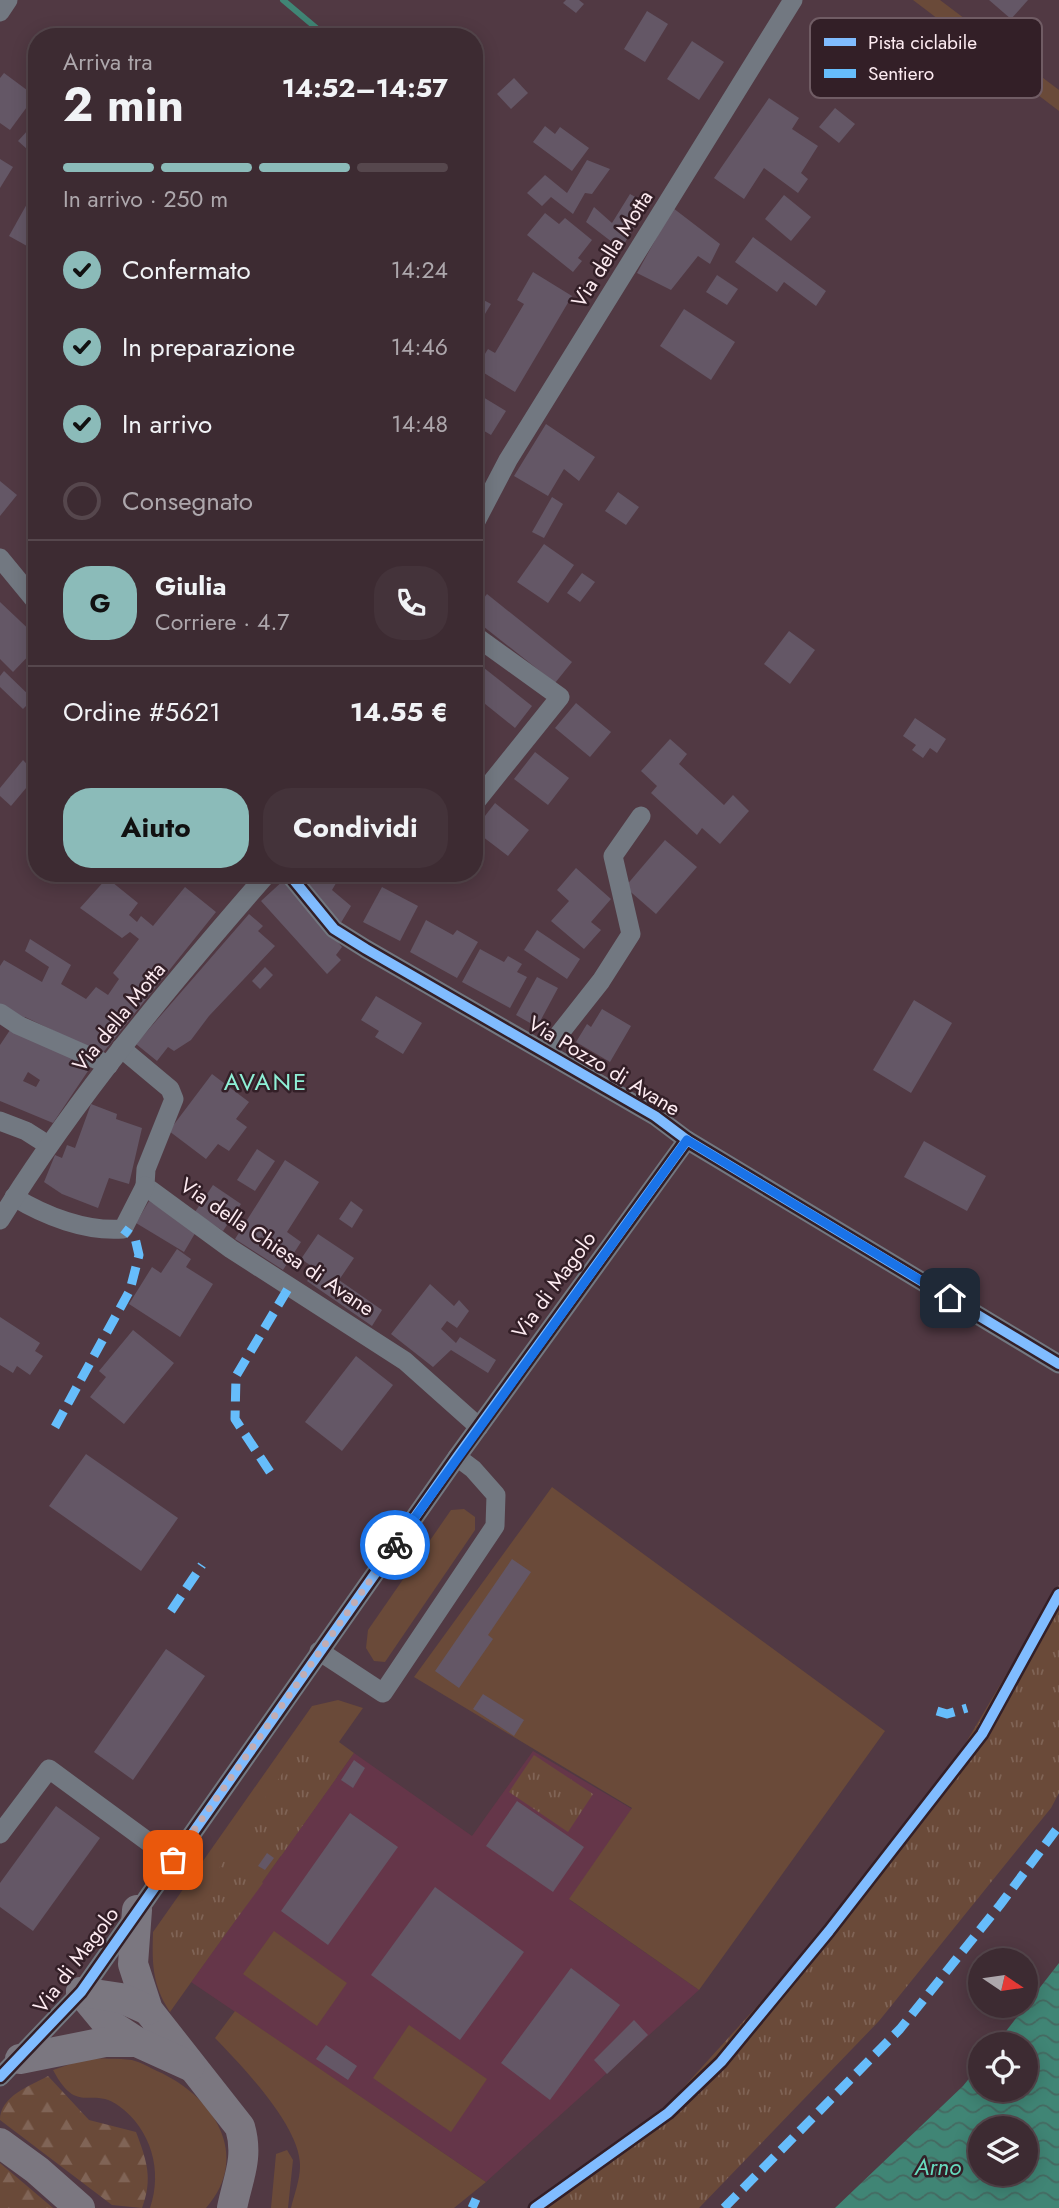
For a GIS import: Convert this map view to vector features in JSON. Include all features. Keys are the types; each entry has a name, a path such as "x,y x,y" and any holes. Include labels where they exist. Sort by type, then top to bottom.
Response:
{"main road":[{"path":"137,1910 133,1964 148,2010"},
{"path":"81,1992 121,1998 148,2010 169,2033 190,2066 210,2087 240,2127 245,2147 244,2169 230,2205"},
{"path":"81,1992 105,2021 137,2042 190,2066"},
{"path":"10,2068 106,2042 137,2042"},
{"path":"0,2143 37,2170 80,2208"}],"street":[{"path":"0,12 8,0"},
{"name":"Via della Motta","path":"483,508 508,460 793,0"},
{"path":"0,558 28,592"},
{"path":"483,641 560,697 483,793"},
{"path":"545,1052 619,957 631,934 613,856 641,816"},
{"name":"Via della Motta","path":"0,1220 48,1145 121,1048 260,882"},
{"name":"Via Pozzo di Avane","path":"295,882 334,929 655,1116 687,1140 1059,1364"},
{"path":"0,1013 18,1025 109,1065"},
{"name":"Via della Chiesa di Avane","path":"121,1048 170,1089 174,1099 146,1169 145,1186 239,1254 405,1361 479,1427"},
{"path":"0,1121 26,1131 48,1145"},
{"name":"Via di Magolo","path":"10,2068 81,1992 319,1651 687,1140"},
{"path":"15,1197 36,1211 107,1230 123,1228 145,1186"},
{"path":"319,1651 383,1693 495,1526 496,1496 457,1457"},
{"path":"0,1834 49,1769 173,1860"}],"shaded area":[{"path":"533,1751 632,1809 570,1900 699,1990 486,2182 191,1982 354,1753 472,1836"}],"green space":[{"path":"913,0 940,0 964,18 937,18"},
{"path":"1042,77 1059,90 1059,111 1042,98"},
{"path":"552,1487 885,1731 699,1990 569,1899 632,1808 414,1677"},
{"path":"464,1509 475,1517 475,1530 385,1662 374,1661 366,1648 368,1630 451,1510"},
{"path":"1059,1585 1059,1793 1051,1808 879,2021 699,2208 544,2208 664,2109 825,1931 938,1790"},
{"path":"338,1700 363,1708 339,1742 354,1753 170,2012 154,1974 153,1932 312,1706"},
{"path":"299,1750 337,1777 281,1856 243,1829"},
{"path":"534,1755 593,1794 568,1832 509,1792"},
{"path":"227,1857 263,1883 199,1970 163,1944"},
{"path":"274,1931 347,1983 317,2026 243,1974"},
{"path":"235,2011 486,2182 454,2208 291,2208 300,2166 298,2150 291,2133 268,2098 215,2038"},
{"path":"409,2025 487,2079 451,2132 373,2078"},
{"path":"88,2058 127,2059 141,2063 177,2082 209,2111 220,2129 226,2148 226,2168 220,2188 206,2208 150,2208 154,2194 154,2166 151,2152 139,2126 130,2115 109,2100 77,2097 62,2084 53,2070"},
{"path":"48,2076 89,2120 136,2132 148,2179 142,2208 112,2205 0,2120 1,2112 10,2098"},
{"path":"287,2150 293,2160 288,2208 271,2208 276,2154"},
{"path":"0,2163 53,2208 0,2208"}],"water":[{"name":"Arno","path":"1059,1963 1059,2208 835,2208 968,2080 968,2102 1038,2102 1038,2032 1005,2032 1016,2018 1038,2018 1038,1990"}],"building":[{"path":"566,0 579,0 584,4 576,13 563,3"},
{"path":"989,0 1028,0 1010,18"},
{"path":"647,11 668,24 645,62 624,49"},
{"path":"692,41 724,62 699,100 667,79"},
{"path":"4,73 28,91 28,106 10,130 0,123 0,78"},
{"path":"514,78 528,93 511,109 497,94"},
{"path":"769,98 799,118 792,129 818,146 801,173 808,179 798,193 764,168 744,199 714,178"},
{"path":"835,108 855,124 839,143 819,127"},
{"path":"545,126 555,134 560,127 589,148 572,171 533,142"},
{"path":"28,130 28,150 18,141"},
{"path":"0,159 13,167 0,188"},
{"path":"587,160 610,169 592,194 585,193 573,214 551,197 542,206 527,193 545,175 567,193"},
{"path":"630,194 648,204 621,249 586,222 594,207 612,223"},
{"path":"784,195 811,217 791,241 765,219"},
{"path":"28,202 28,244 9,236"},
{"path":"673,208 720,244 710,264 698,256 671,290 637,273"},
{"path":"545,213 559,224 565,218 592,240 578,258 582,261 573,272 527,235"},
{"path":"753,237 826,291 816,306 784,282 777,292 735,262"},
{"path":"533,272 572,296 515,392 483,372 483,357 488,349 495,353 524,304 517,300"},
{"path":"717,275 738,289 727,305 706,292"},
{"path":"483,300 491,304 483,317"},
{"path":"684,309 735,342 711,380 660,346"},
{"path":"483,397 506,411 491,435 483,430"},
{"path":"546,424 595,457 579,481 564,469 548,496 514,476"},
{"path":"0,481 17,495 0,516"},
{"path":"618,492 639,507 626,525 605,511"},
{"path":"552,497 563,504 544,538 532,532"},
{"path":"544,544 574,565 548,603 517,582"},
{"path":"582,573 595,582 580,602 567,593"},
{"path":"487,594 572,662 555,683 483,626 483,599"},
{"path":"0,602 28,628 28,656 13,672 0,659"},
{"path":"789,631 815,650 790,684 764,664"},
{"path":"483,667 532,706 515,728 483,702"},
{"path":"4,671 28,694 28,704 23,709 0,687 0,676"},
{"path":"576,703 611,732 590,757 555,728"},
{"path":"915,718 946,739 937,753 930,748 923,758 912,750 916,745 903,736"},
{"path":"670,739 687,754 679,764 724,805 733,795 749,811 720,844 702,828 697,835 651,793 657,786 641,771"},
{"path":"535,752 569,778 548,805 514,779"},
{"path":"23,760 28,765 28,786 11,806 0,796 0,788"},
{"path":"495,803 529,830 508,856 483,837 483,818"},
{"path":"665,840 697,867 656,914 625,887"},
{"path":"576,868 611,899 591,922 601,930 584,949 551,921 569,901 557,890"},
{"path":"103,882 112,882 138,903 129,915 137,922 141,916 153,926 185,887 216,912 102,1054 25,1017 22,1020 0,1005 0,966 4,960 42,982 49,967 25,951 30,939 71,965 61,984 86,999 96,987 108,995 119,979 113,973 139,939 130,932 122,938 80,908"},
{"path":"282,882 288,882 342,947 336,955 341,960 327,974 261,901"},
{"path":"302,882 337,882 332,890 351,906 339,926"},
{"path":"382,887 418,906 400,941 363,922"},
{"path":"249,914 263,926 258,931 275,946 209,1016 191,1040 174,1051 168,1047 157,1061 136,1044"},
{"path":"426,920 453,935 457,930 478,942 457,978 410,952"},
{"path":"537,930 580,959 567,979 524,950"},
{"path":"480,949 504,962 508,956 522,964 517,972 527,977 510,1008 462,982"},
{"path":"265,967 273,975 260,989 252,981"},
{"path":"537,977 558,988 537,1027 516,1015"},
{"path":"376,996 422,1023 403,1054 375,1037 379,1031 361,1020"},
{"path":"914,1000 952,1023 911,1093 873,1070"},
{"path":"602,1009 631,1026 610,1062 576,1042 587,1024 591,1027"},
{"path":"12,1027 90,1068 53,1123 0,1101 0,1045","holes":["28,1072 40,1080 36,1087 23,1081"]},
{"path":"212,1074 249,1102 236,1119 247,1127 229,1151 218,1144 206,1159 169,1131"},
{"path":"91,1104 117,1114 116,1119 142,1128 129,1184 109,1178 98,1208 62,1194 44,1182 55,1155 62,1158 67,1145 75,1148"},
{"path":"924,1141 986,1176 967,1211 904,1177"},
{"path":"257,1149 275,1161 255,1191 237,1180"},
{"path":"285,1160 319,1182 287,1232 301,1242 283,1270 235,1239"},
{"path":"213,1185 241,1204 223,1231 195,1212"},
{"path":"149,1201 197,1230 184,1252 136,1223"},
{"path":"351,1201 363,1210 352,1228 339,1219"},
{"path":"318,1234 354,1258 339,1280 382,1310 372,1326 307,1281 316,1269 301,1259"},
{"path":"177,1249 191,1259 186,1267 213,1284 180,1337 129,1304 152,1267 161,1273"},
{"path":"430,1284 454,1306 459,1300 469,1311 457,1328 447,1321 441,1329 456,1343 460,1337 496,1360 488,1373 451,1350 433,1367 391,1334"},
{"path":"0,1317 40,1343 35,1351 43,1356 30,1375 17,1366 13,1373 0,1365"},
{"path":"133,1330 174,1363 124,1424 90,1397 106,1377 99,1371"},
{"path":"356,1356 393,1385 342,1451 305,1422"},
{"path":"86,1454 178,1518 141,1571 49,1506"},
{"path":"512,1559 531,1572 488,1635 493,1639 459,1688 435,1671"},
{"path":"166,1649 205,1676 133,1780 94,1752"},
{"path":"483,1694 524,1720 514,1736 473,1709"},
{"path":"354,1760 365,1768 353,1788 341,1780"},
{"path":"517,1801 584,1847 553,1892 486,1846"},
{"path":"56,1806 100,1838 33,1931 0,1907 0,1883"},
{"path":"350,1813 398,1847 328,1945 281,1911"},
{"path":"267,1853 274,1858 265,1870 258,1866"},
{"path":"435,1887 524,1952 460,2040 371,1975"},
{"path":"571,1968 620,2005 550,2100 501,2063"},
{"path":"634,2020 648,2035 607,2074 594,2060"},
{"path":"326,2045 357,2066 348,2080 316,2059"}],"waterway":[{"path":"283,0 316,28"}],"marked path":[{"path":"55,1427 130,1290 139,1255 135,1238 123,1229"},
{"path":"270,1472 235,1419 236,1376 289,1287"},
{"path":"171,1611 202,1565"},
{"path":"937,1711 947,1714 967,1708"},
{"path":"724,2208 900,2029 1000,1905 1059,1826"},
{"path":"472,2208 476,2199"}],"cycle path":[{"path":"295,882 334,929 655,1116 687,1140 1059,1364"},
{"path":"0,2077 81,1992 457,1457 687,1140"},
{"path":"535,2208 668,2113 721,2062 829,1931 982,1734 1059,1594"}],"way so far":[{"path":"173,1860 395,1545"}],"district":[{"name":"AVANE","path":"266,1082"}],"route":[{"path":"395,1545 687,1140 950,1298"}]}
